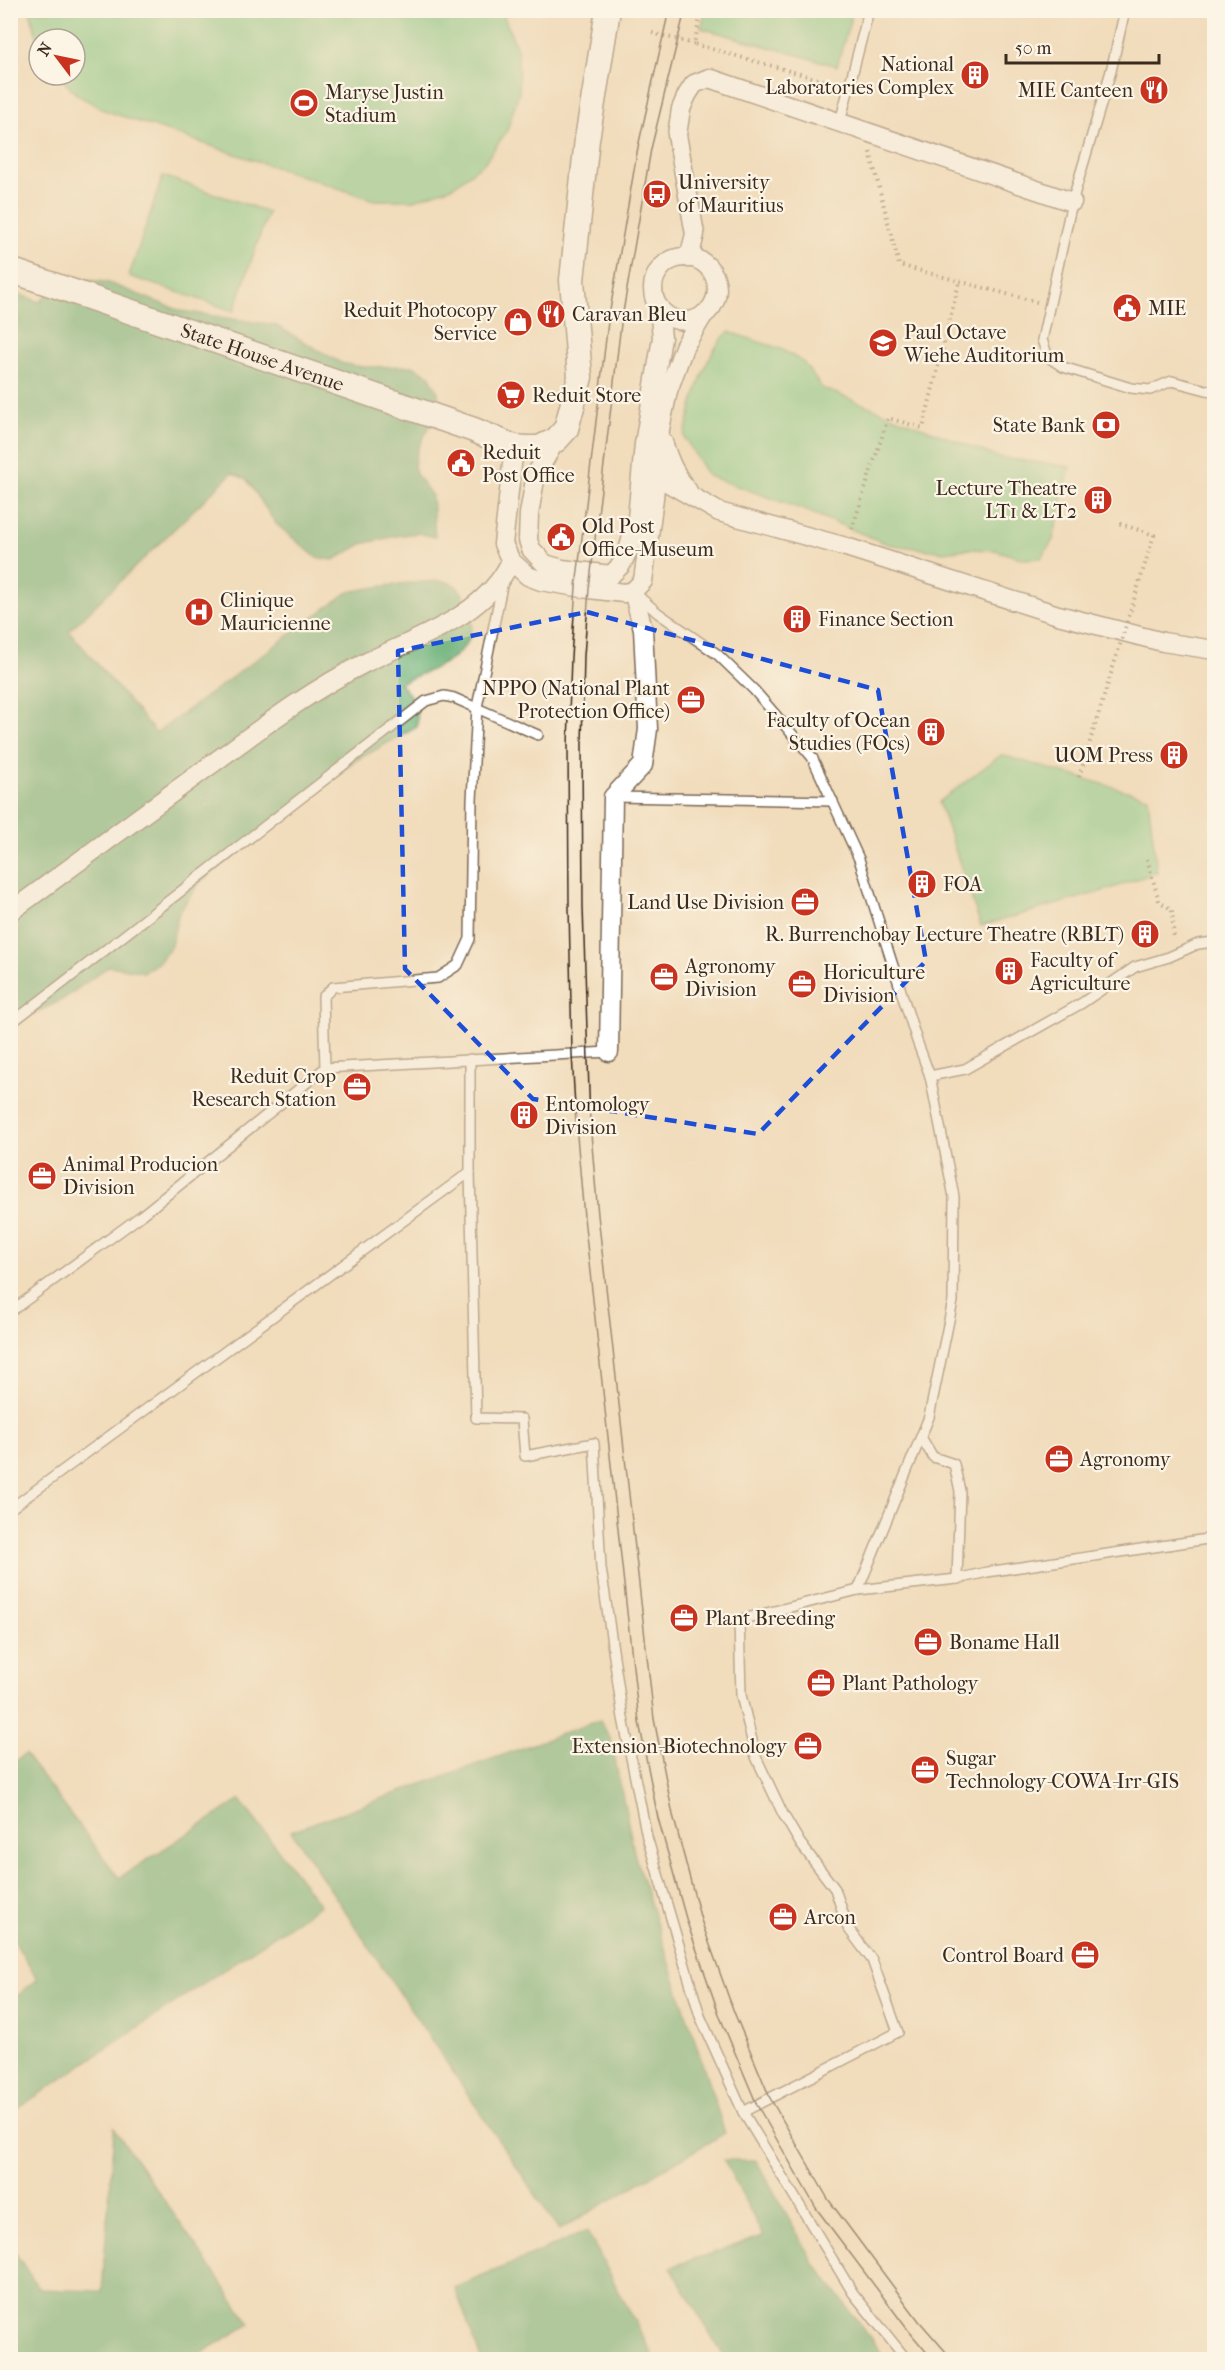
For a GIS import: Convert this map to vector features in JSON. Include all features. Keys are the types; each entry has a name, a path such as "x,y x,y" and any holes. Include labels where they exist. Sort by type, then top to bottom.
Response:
{"street":[{"path":"507,568 541,581 624,593 633,591 643,581 660,429 668,391 684,347 704,314 714,303 717,293 712,272 705,264 689,258 675,259 659,271 654,281 662,338 644,444 637,518 628,551 621,565 611,575 562,569 545,564 531,549 528,540 529,514 536,474 556,440 566,429 579,377 572,280 587,139 608,10"},
{"path":"689,258 695,234 677,135 681,109 694,84 709,78 1072,202"},
{"name":"State House Avenue","path":"10,270 474,430 514,447"},
{"path":"659,306 670,316 680,320 690,320 704,314"},
{"path":"660,429 669,463 676,477 695,500"},
{"path":"10,912 277,717 362,664 443,625 484,598 507,568 503,544 514,447 539,448 556,440"},
{"path":"656,476 719,512 846,547 1058,615 1163,642 1215,650"},
{"path":"609,1052 613,797 643,765 648,729 643,629 633,591"}],"lane":[{"path":"840,122 869,10"},
{"path":"1125,10 1072,202 1042,340 1048,357 1063,367 1131,388 1150,390 1172,381 1215,392"},
{"path":"326,1068 323,997 333,987 438,978 458,965 470,939 472,800 477,707 507,568"},
{"path":"633,591 658,613 717,654 754,690 812,757 859,859 930,1076 954,1197 953,1301 929,1417 858,1590"},
{"path":"10,1024 426,701 444,696 477,707 538,735"},
{"path":"613,797 832,801"},
{"path":"930,1076 965,1069 1082,1003 1135,967 1169,957 1198,944 1215,942"},
{"path":"10,1312 142,1215 326,1068 609,1052"},
{"path":"470,1059 470,1172 476,1418 522,1419 525,1456 594,1443 601,1568 623,1718 646,1836 700,2016 743,2112 853,2293 906,2360"},
{"path":"10,1509 470,1172"},
{"path":"921,1437 933,1457 954,1464 960,1491 957,1579"},
{"path":"743,2112 898,2032 872,1960 848,1928 835,1889 800,1843 783,1814 756,1756 741,1695 739,1620 858,1590 957,1579 987,1572 1215,1538"}],"path":[{"path":"694,44 702,10"},
{"path":"652,33 848,87"},
{"path":"865,131 899,265 1050,305"},
{"path":"846,547 888,418 923,428 959,282"},
{"path":"1079,777 1154,535 1118,524"},
{"path":"1147,859 1159,901 1172,910 1174,938 1169,957"}],"highlighted area":[{"path":"587,612 878,690 926,961 758,1134 533,1099 405,969 398,651"}],"green space":[{"path":"706,10 853,11 837,66 701,28"},
{"name":"Maryse Justin Stadium","path":"30,11 502,11 518,52 519,92 507,131 484,163 452,187 414,200 374,200 106,111 77,95 69,87 87,87 87,27 34,27"},
{"path":"163,176 268,212 234,311 129,276"},
{"path":"77,279 106,282 181,311 275,325 341,363 363,367 413,366 429,375 438,392 439,409 418,448 414,465 416,474 432,496 435,537 418,533 396,536 362,544 334,560 317,558 276,524 247,480 232,473 69,631 156,733 348,592 403,584 448,582 463,594 471,619 471,634 465,646 455,656 399,683 414,702 417,727 353,762 199,883 179,912 171,946 160,961 144,972 109,966 62,1000 11,1024 11,291 40,302 56,287"},
{"path":"729,332 781,349 803,362 822,388 997,457 1070,467 1053,540 1041,558 1024,559 995,550 966,549 944,552 887,544 807,511 708,476 684,437 706,366 720,341"},
{"path":"1001,755 1148,797 1157,872 1110,889 981,926 939,802"},
{"path":"600,1720 611,1740 635,1856 725,2133 559,2230 291,1831"},
{"path":"25,1754 119,1878 240,1800 320,1905 11,2113 11,2001 37,1979 11,1936 11,1764"},
{"path":"114,2128 250,2324 191,2359 11,2359 11,2246 39,2289 102,2291"},
{"path":"724,2160 756,2160 813,2261 886,2359 725,2359 671,2267 763,2236"},
{"path":"587,2231 655,2359 481,2359 455,2288"}],"tram line":[{"path":"669,10 638,147 608,322 576,587 568,745 572,1054 576,1124 639,1722 658,1818 687,1922 720,2017 757,2105 816,2208 933,2360"},
{"path":"685,10 651,149 621,324 589,589 584,656 582,745 583,907 590,1122 598,1215 654,1719 673,1815 701,1920 734,2012 770,2098 828,2199 919,2321 953,2360"}],"place":[{"name":"National Laboratories Complex","path":"975,75"},
{"name":"MIE Canteen","path":"1154,90"},
{"name":"Maryse Justin Stadium","path":"304,103"},
{"name":"University of Mauritius","path":"657,194"},
{"name":"MIE","path":"1127,308"},
{"name":"Caravan Bleu","path":"551,314"},
{"name":"Reduit Photocopy Service","path":"518,322"},
{"name":"Paul Octave Wiehe Auditorium","path":"883,343"},
{"name":"Reduit Store","path":"511,395"},
{"name":"State Bank","path":"1106,425"},
{"name":"Reduit Post Office","path":"461,463"},
{"name":"Lecture Theatre LT1 & LT2","path":"1098,500"},
{"name":"Old Post Office-Museum","path":"561,537"},
{"name":"Clinique Mauricienne","path":"199,612"},
{"name":"Finance Section","path":"797,619"},
{"name":"NPPO (National Plant Protection Office)","path":"691,700"},
{"name":"Faculty of Ocean Studies (FOcs)","path":"931,732"},
{"name":"UOM Press","path":"1174,755"},
{"name":"FOA","path":"922,884"},
{"name":"Land Use Division","path":"805,902"},
{"name":"R. Burrenchobay Lecture Theatre (RBLT)","path":"1145,934"},
{"name":"Faculty of Agriculture","path":"1009,971"},
{"name":"Agronomy Division","path":"664,977"},
{"name":"Horiculture Division","path":"802,984"},
{"name":"Reduit Crop Research Station","path":"357,1087"},
{"name":"Entomology Division","path":"524,1115"},
{"name":"Animal Producion Division","path":"42,1176"},
{"name":"Agronomy","path":"1059,1459"},
{"name":"Plant Breeding","path":"684,1618"},
{"name":"Boname Hall","path":"928,1642"},
{"name":"Plant Pathology","path":"821,1683"},
{"name":"Extension-Biotechnology","path":"808,1746"},
{"name":"Sugar Technology-COWA-Irr-GIS","path":"925,1770"},
{"name":"Arcon","path":"783,1917"},
{"name":"Control Board","path":"1085,1955"}]}
